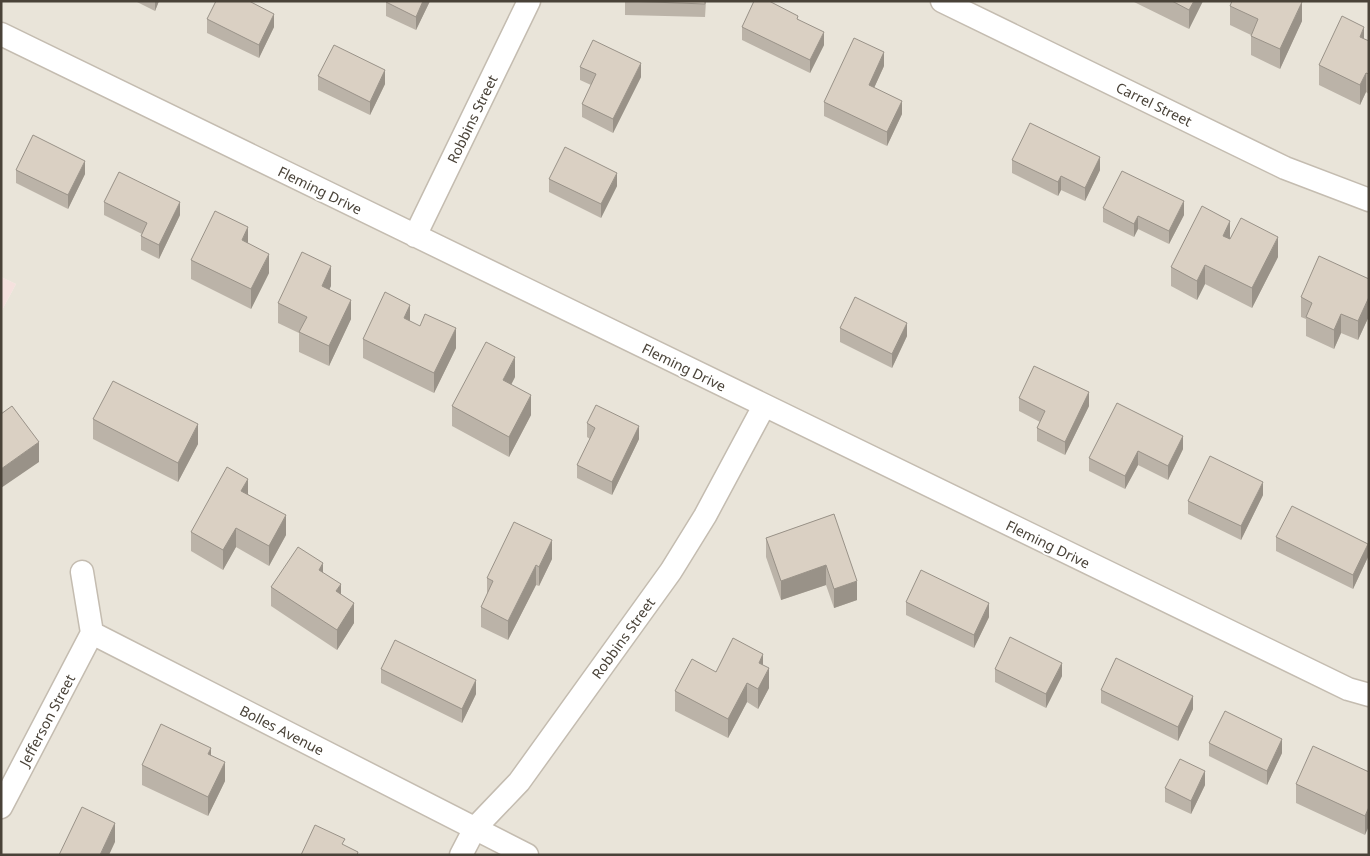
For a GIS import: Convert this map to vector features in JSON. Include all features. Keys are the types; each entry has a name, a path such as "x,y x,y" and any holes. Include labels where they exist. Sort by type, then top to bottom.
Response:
{"street":[{"name":"Robbins Street","path":"416,236 528,1"},
{"name":"Carrel Street","path":"942,1 1285,168 1369,200"},
{"name":"Fleming Drive","path":"1,34 1348,689 1369,695"},
{"name":"Robbins Street","path":"461,855 475,828 519,782 671,571 705,516 764,406"},
{"path":"82,572 92,633"},
{"name":"Bolles Avenue","path":"92,633 527,855"},
{"name":"Jefferson Street","path":"1,807 92,633"}],"shaded area":[{"path":"1,1 1369,1 1369,855 1,855 1,312 16,284 1,277"},
{"path":"1,277 16,284 1,312"}],"building":[{"path":"216,1 249,1 274,14 259,45 207,19"},
{"path":"386,1 423,1 416,17"},
{"path":"625,1 705,1 705,4"},
{"path":"754,1 769,1 798,16 797,19 824,32 810,60 742,27"},
{"path":"1172,1 1194,1 1189,10"},
{"path":"1232,1 1302,2 1280,49 1251,36 1258,19 1230,6"},
{"path":"1342,16 1364,27 1360,37 1369,41 1369,74 1366,73 1360,85 1319,65"},
{"path":"854,38 884,52 869,85 902,101 887,132 824,102"},
{"path":"593,40 641,63 613,119 582,104 596,74 580,67"},
{"path":"334,45 385,70 370,102 318,76"},
{"path":"1030,123 1100,157 1085,188 1061,176 1058,182 1012,160"},
{"path":"33,135 85,161 68,195 16,170"},
{"path":"565,147 617,173 601,204 549,179"},
{"path":"1122,171 1184,201 1169,231 1138,216 1134,224 1103,208"},
{"path":"119,172 180,202 159,245 141,236 147,223 104,202"},
{"path":"1202,206 1230,221 1223,236 1230,239 1241,218 1278,237 1252,288 1205,265 1197,281 1171,267"},
{"path":"215,211 248,227 242,240 269,254 251,289 191,260"},
{"path":"302,252 331,266 322,286 351,300 329,346 299,332 307,317 278,303"},
{"path":"1319,256 1369,279 1369,297 1358,321 1341,314 1334,330 1306,317 1312,303 1301,297"},
{"path":"385,292 410,305 404,318 420,326 425,314 456,328 434,373 363,339"},
{"path":"855,297 907,323 892,354 840,328"},
{"path":"486,342 515,357 503,380 531,395 509,437 452,406"},
{"path":"1034,366 1089,392 1065,442 1037,428 1045,411 1019,398"},
{"path":"113,381 198,424 178,463 93,419"},
{"path":"1117,403 1183,436 1168,466 1138,451 1125,476 1089,458"},
{"path":"596,405 639,426 612,482 577,465 595,428 587,423"},
{"path":"12,406 39,442 1,469 1,414"},
{"path":"1210,456 1263,482 1241,526 1188,501"},
{"path":"227,467 248,479 241,491 286,515 269,546 236,528 223,550 191,532"},
{"path":"1292,506 1368,544 1353,575 1276,537"},
{"path":"834,514 857,581 834,589 826,565 781,581 766,538"},
{"path":"514,522 552,540 539,567 536,565 508,621 481,607 493,581 487,578"},
{"path":"298,547 323,563 319,570 341,584 336,591 354,603 337,630 271,587"},
{"path":"921,570 989,603 974,635 906,602"},
{"path":"1010,637 1062,663 1046,694 995,669"},
{"path":"733,638 763,654 759,663 769,668 758,689 747,683 728,719 675,691 692,659 716,672"},
{"path":"395,640 476,680 462,709 381,669"},
{"path":"1116,658 1193,696 1178,727 1101,690"},
{"path":"1225,711 1282,739 1267,771 1209,743"},
{"path":"161,724 211,748 208,754 225,762 208,797 142,765"},
{"path":"1313,746 1369,772 1369,807 1365,816 1296,784"},
{"path":"1180,759 1205,771 1191,801 1165,788"},
{"path":"82,807 115,823 100,855 59,855"},
{"path":"315,825 345,839 342,844 358,852 357,855 301,855"}]}
